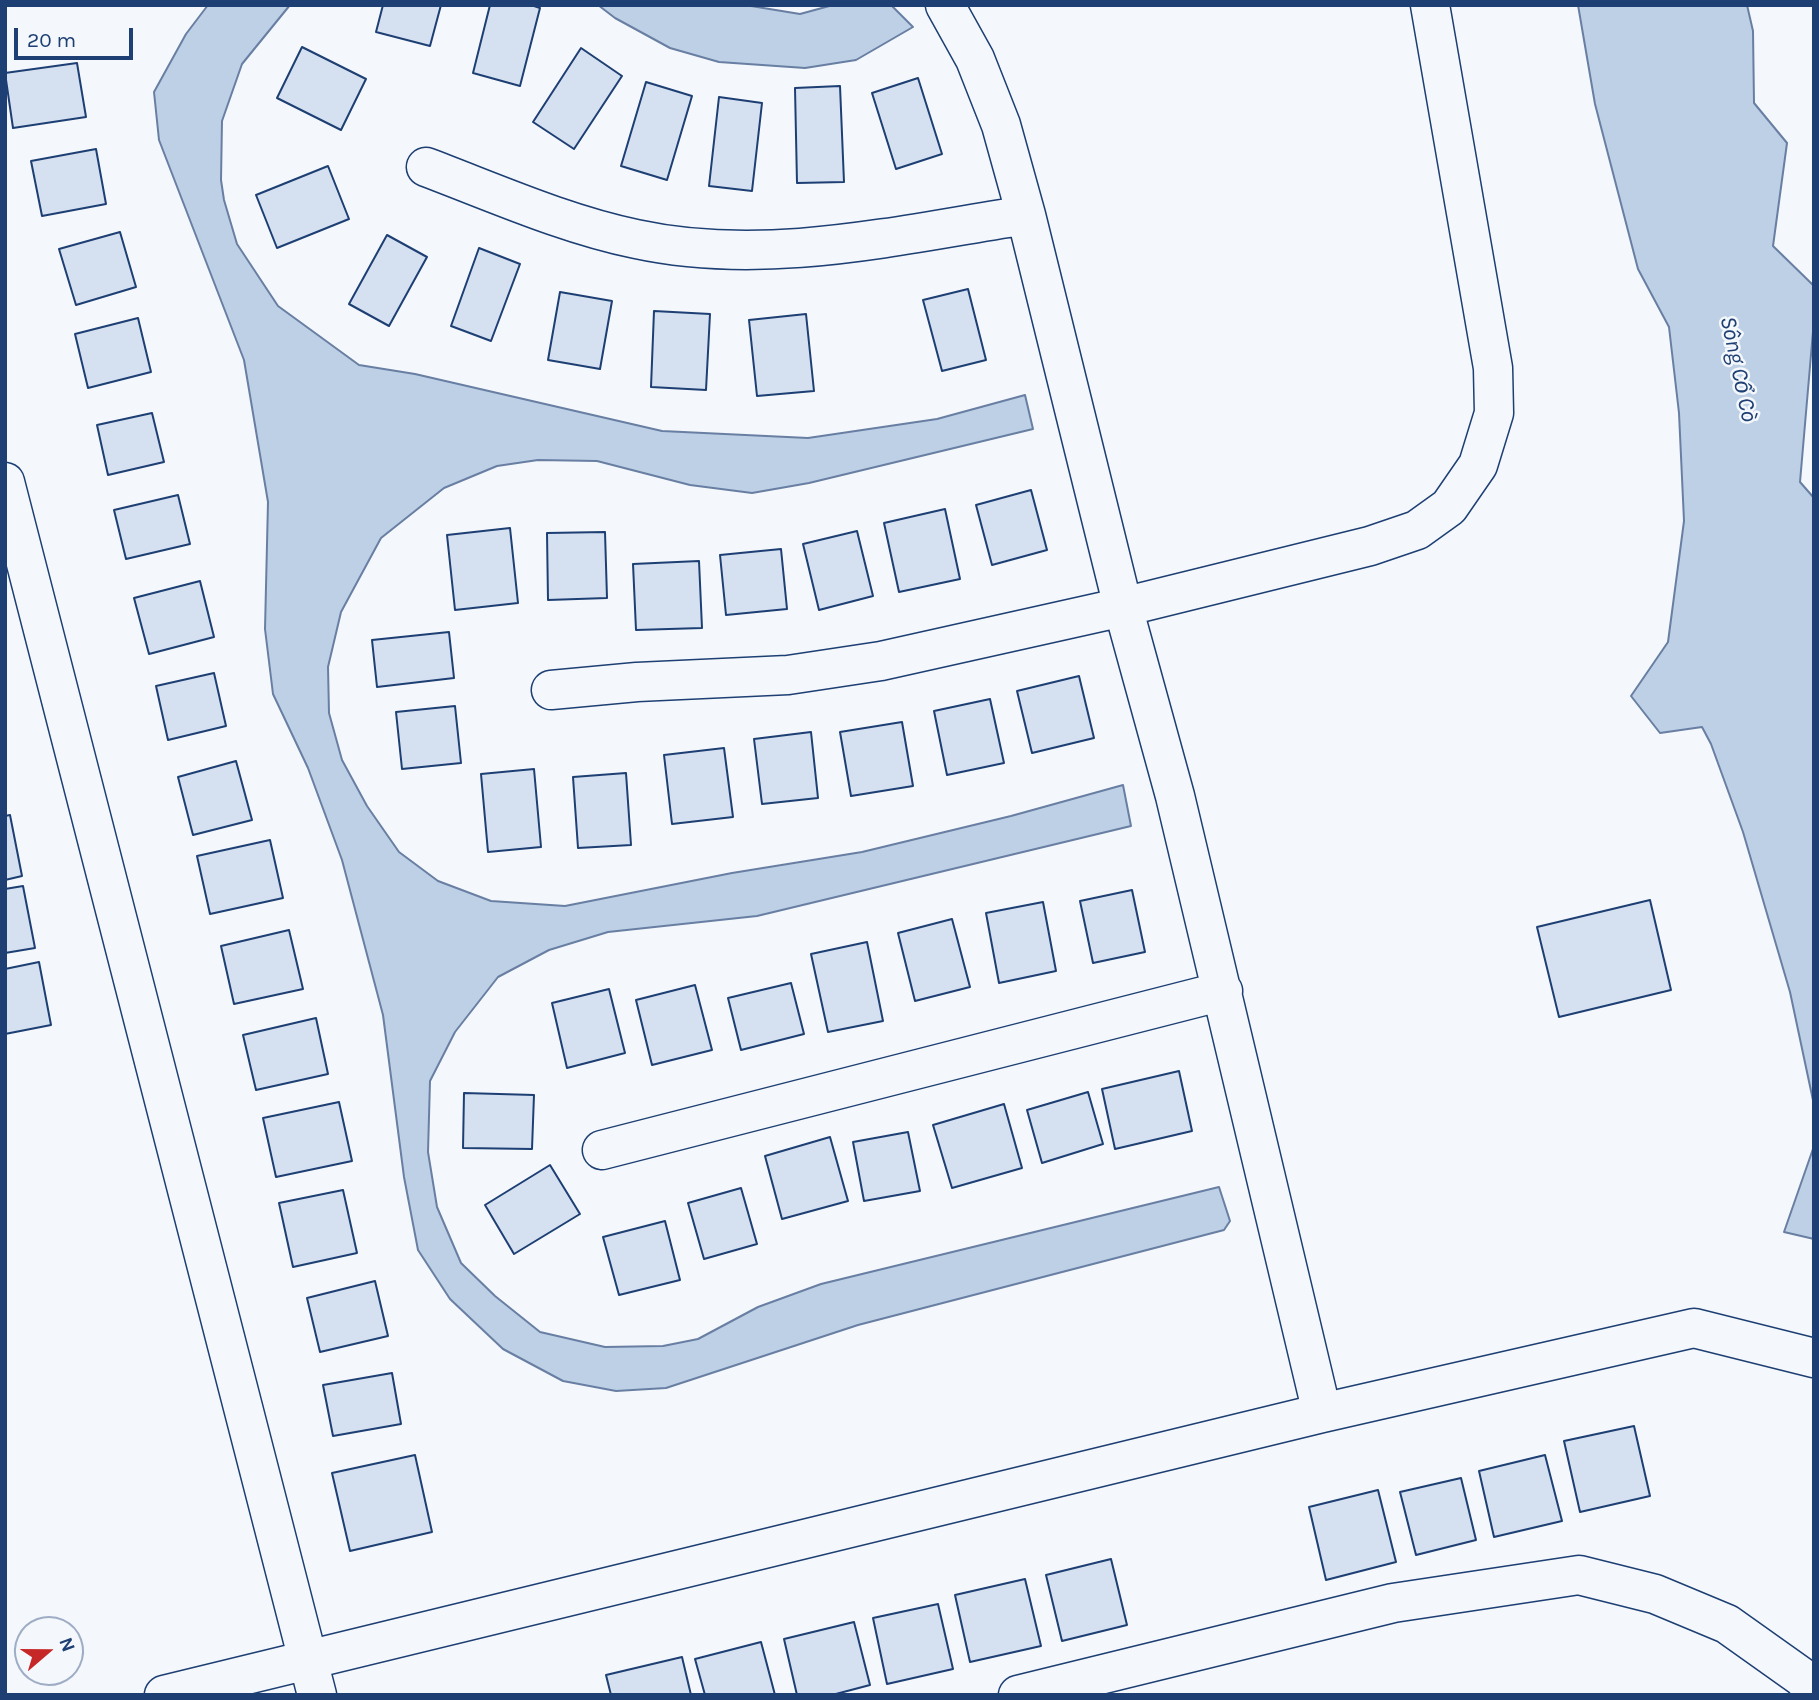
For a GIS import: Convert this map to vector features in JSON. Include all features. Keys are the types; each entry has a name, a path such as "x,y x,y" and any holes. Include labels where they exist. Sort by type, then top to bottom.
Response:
{"street":[{"path":"945,5 975,59 1001,125 1026,215 1123,607 1175,796 1322,1413"},
{"path":"551,690 637,682 789,675 881,661 1123,607 1370,546 1417,530 1449,507 1478,465 1494,413 1493,369 1430,5"},
{"path":"426,167 569,221 638,240 698,247 759,251 828,245 1026,215"},
{"path":"5,482 313,1677"},
{"path":"602,1150 1223,992"},
{"path":"164,1695 313,1677 1322,1413 1694,1328 1814,1358"},
{"path":"1018,1695 1393,1603 1579,1575 1655,1594 1727,1624 1803,1678 1814,1692"}],"water":[{"path":"208,5 290,5 242,64 222,121 221,180 224,200 237,244 278,306 359,365 415,374 662,431 808,438 937,419 1025,395 1033,429 809,483 752,493 690,485 597,461 538,460 497,466 444,488 381,538 341,612 328,667 329,713 342,760 367,806 399,852 438,881 491,901 565,906 732,873 862,852 1011,816 1123,785 1131,826 757,916 608,932 549,950 498,977 455,1032 430,1081 428,1152 437,1207 461,1263 495,1296 540,1332 605,1347 663,1346 698,1339 758,1307 821,1284 1219,1187 1230,1221 1224,1230 858,1325 666,1388 616,1391 563,1381 503,1349 450,1299 418,1250 404,1177 383,1015 342,860 308,768 273,694 265,629 268,502 244,360 159,140 154,92 186,34"},
{"path":"598,5 745,5 800,14 833,5 891,5 913,27 856,60 805,68 719,62 670,48 615,18"},
{"name":"Sông Cổ Cò","path":"1578,5 1747,5 1753,31 1754,103 1787,143 1773,246 1814,286 1814,320 1800,482 1814,498 1814,1105 1790,992 1743,832 1711,744 1702,727 1660,733 1631,696 1668,642 1684,521 1679,413 1669,327 1638,269 1595,104"},
{"path":"1814,1146 1814,1239 1784,1232"}],"building":[{"path":"383,5 441,5 430,46 376,32"},
{"path":"490,5 531,5 540,8 520,86 473,73"},
{"path":"302,47 366,79 341,130 277,98"},
{"path":"581,48 622,76 574,149 533,122"},
{"path":"77,63 86,117 13,128 5,73"},
{"path":"918,78 942,154 896,169 872,93"},
{"path":"646,82 692,96 667,180 621,166"},
{"path":"840,86 844,182 797,183 795,88"},
{"path":"719,97 762,103 752,191 709,186"},
{"path":"96,149 106,204 42,216 31,161"},
{"path":"328,166 349,219 277,248 256,195"},
{"path":"120,232 136,287 76,305 59,249"},
{"path":"387,235 427,257 389,326 349,304"},
{"path":"479,248 520,264 491,341 451,326"},
{"path":"968,289 986,360 942,371 923,300"},
{"path":"560,292 612,301 600,369 548,360"},
{"path":"654,311 710,314 706,390 651,387"},
{"path":"806,314 814,391 757,396 749,320"},
{"path":"138,318 151,372 88,388 75,334"},
{"path":"152,413 164,462 108,475 97,425"},
{"path":"1031,490 1047,550 992,565 976,505"},
{"path":"178,495 190,544 126,559 114,510"},
{"path":"945,509 960,579 899,592 884,523"},
{"path":"510,528 518,603 455,610 447,535"},
{"path":"857,531 873,596 819,610 803,544"},
{"path":"605,532 607,598 548,600 547,533"},
{"path":"781,549 787,609 726,615 720,555"},
{"path":"699,561 702,628 636,630 633,564"},
{"path":"200,581 214,637 149,654 134,598"},
{"path":"449,632 454,678 377,687 372,640"},
{"path":"214,673 226,726 168,740 156,686"},
{"path":"1079,676 1094,738 1032,753 1017,691"},
{"path":"990,699 1004,763 947,775 934,711"},
{"path":"455,706 461,763 402,769 396,712"},
{"path":"902,722 913,786 851,796 840,732"},
{"path":"811,732 818,798 762,804 754,739"},
{"path":"724,748 733,817 672,824 664,755"},
{"path":"236,761 252,820 193,835 178,777"},
{"path":"534,769 541,847 488,852 481,774"},
{"path":"626,773 631,845 578,848 573,777"},
{"path":"10,815 22,876 5,880 5,816"},
{"path":"270,840 283,898 210,914 197,856"},
{"path":"23,886 35,948 5,953 5,889"},
{"path":"1132,890 1145,952 1093,963 1080,901"},
{"path":"1650,900 1671,990 1559,1017 1537,927"},
{"path":"1043,902 1056,971 999,983 986,913"},
{"path":"952,919 970,987 915,1001 898,933"},
{"path":"289,930 303,989 234,1004 221,946"},
{"path":"867,942 883,1021 828,1032 811,954"},
{"path":"39,962 51,1025 5,1034 5,969"},
{"path":"791,983 804,1034 741,1050 728,998"},
{"path":"695,985 712,1050 652,1065 636,1000"},
{"path":"609,989 625,1053 567,1068 552,1003"},
{"path":"316,1018 328,1074 256,1090 243,1035"},
{"path":"1179,1071 1192,1131 1115,1149 1102,1089"},
{"path":"1088,1092 1103,1144 1042,1163 1027,1110"},
{"path":"464,1093 534,1095 532,1149 463,1148"},
{"path":"339,1102 352,1161 276,1177 263,1118"},
{"path":"1004,1104 1022,1168 952,1188 933,1125"},
{"path":"908,1132 920,1191 864,1201 853,1142"},
{"path":"830,1137 848,1201 782,1219 765,1156"},
{"path":"550,1165 580,1214 514,1254 485,1205"},
{"path":"741,1188 757,1244 704,1259 688,1203"},
{"path":"343,1190 357,1253 293,1267 279,1203"},
{"path":"665,1221 680,1280 619,1295 603,1237"},
{"path":"375,1281 388,1336 320,1352 307,1298"},
{"path":"392,1373 401,1424 333,1436 323,1385"},
{"path":"1634,1426 1650,1496 1580,1512 1564,1441"},
{"path":"415,1455 432,1532 350,1551 332,1473"},
{"path":"1545,1455 1562,1521 1494,1537 1479,1471"},
{"path":"1461,1478 1476,1540 1416,1555 1400,1492"},
{"path":"1378,1490 1396,1562 1326,1580 1309,1507"},
{"path":"1111,1559 1127,1625 1062,1641 1046,1575"},
{"path":"1025,1579 1041,1646 970,1662 955,1595"},
{"path":"938,1604 953,1669 887,1684 873,1618"},
{"path":"854,1622 870,1685 832,1695 797,1695 784,1639"},
{"path":"761,1642 775,1695 705,1695 695,1659"},
{"path":"682,1657 691,1695 611,1695 606,1675"}]}
